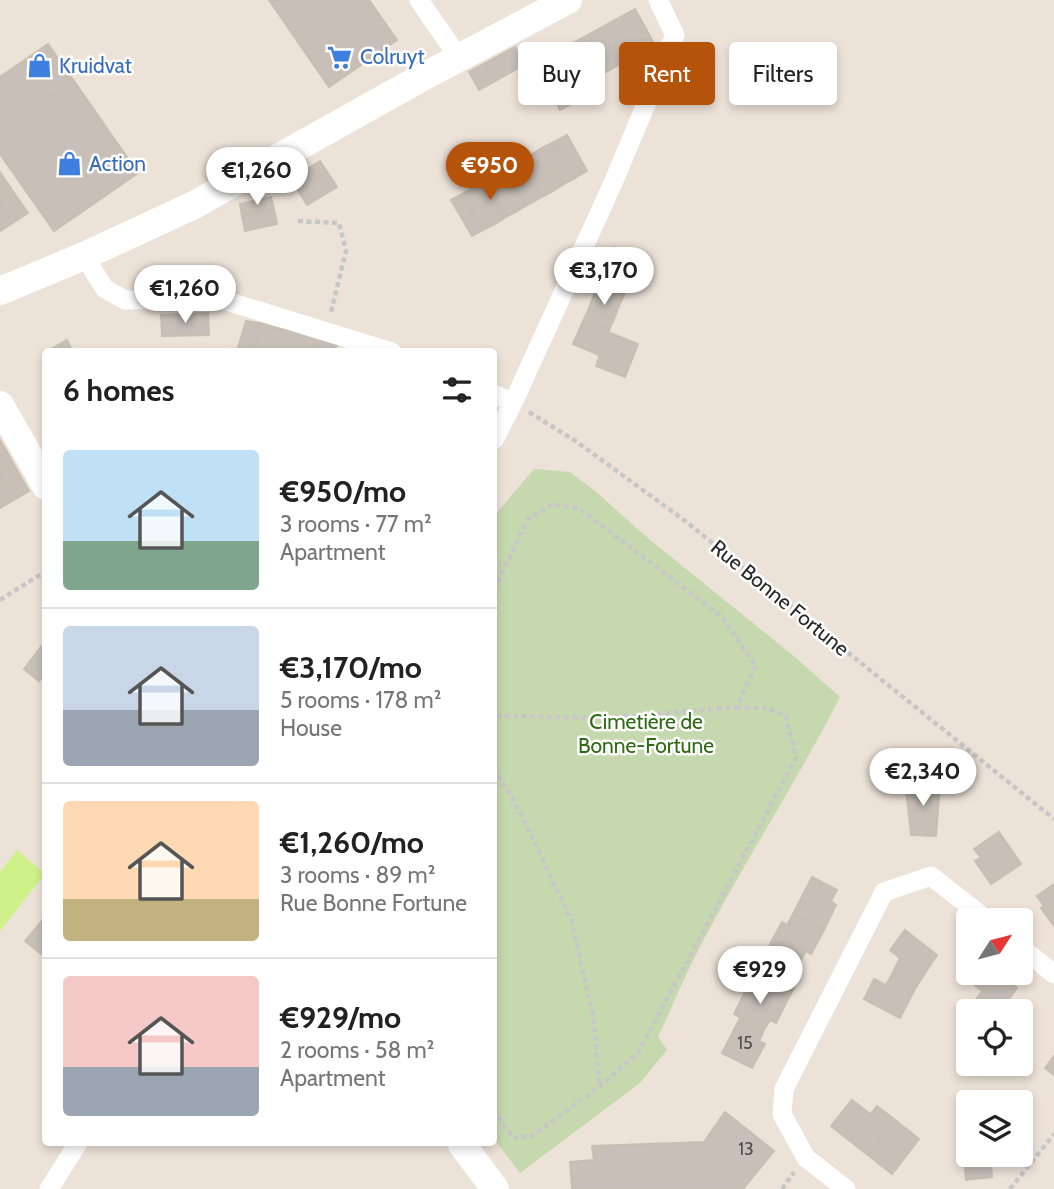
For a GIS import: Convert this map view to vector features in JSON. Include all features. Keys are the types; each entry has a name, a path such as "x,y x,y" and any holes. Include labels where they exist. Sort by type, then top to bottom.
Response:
{"street":[{"path":"419,0 458,58"},
{"path":"0,290 85,256 194,205 568,0"},
{"path":"497,434 613,183 675,36 658,0"},
{"path":"85,256 105,289 125,300 220,299 380,348"},
{"path":"497,395 513,403"},
{"path":"0,405 42,479"},
{"path":"846,1189 806,1158 782,1114 784,1089 884,892 931,876 972,908"},
{"path":"1033,957 1054,974"},
{"path":"49,1189 76,1146"},
{"path":"463,1146 495,1189"}],"path":[{"path":"298,221 339,223 346,251 326,330"},
{"name":"Rue Bonne Fortune","path":"513,403 577,442 684,520 1054,819"},
{"path":"497,584 528,519 553,504 580,509 721,616 756,666 736,707"},
{"path":"0,600 42,574"},
{"path":"497,716 610,718 736,707 768,708 786,716 796,758 638,1053 599,1087 533,1136 513,1138 497,1114"},
{"path":"497,773 521,814 571,919 594,1020 599,1087"},
{"path":"1010,1189 1054,1134"}],"green space":[{"name":"Cimetière de Bonne-Fortune","path":"534,469 570,472 840,697 690,968 658,1037 667,1050 640,1083 520,1173 497,1143 497,512"},
{"path":"17,850 42,871 42,878 0,931 0,872"}],"building":[{"name":"Colruyt","path":"269,0 369,0 397,40 329,87"},
{"path":"635,9 653,42 619,42 619,65 605,72 605,42 575,42"},
{"path":"48,44 74,81 0,133 0,77"},
{"path":"515,47 518,53 518,68 479,90 469,72"},
{"name":"Action","path":"74,81 138,173 54,231 0,154 0,133"},
{"path":"557,105 570,105 560,110"},
{"path":"567,135 587,171 575,178 554,142"},
{"path":"554,142 575,178 564,184 544,147"},
{"path":"544,147 564,184 553,191 532,154"},
{"path":"532,154 553,191 540,198 519,162"},
{"path":"320,161 337,187 307,205 291,179"},
{"path":"519,162 540,198 517,211 496,174"},
{"path":"0,172 14,193 0,202"},
{"path":"496,174 517,211 506,217 485,181"},
{"path":"485,181 506,217 495,224 474,187"},
{"path":"474,187 495,224 483,230 462,194"},
{"path":"14,193 28,213 0,231 0,202"},
{"path":"462,194 483,230 472,236 451,200"},
{"path":"271,197 274,209 242,216 240,204"},
{"path":"274,209 277,224 245,231 242,216"},
{"path":"614,247 639,258 629,282 604,271"},
{"path":"604,271 629,282 625,293 599,282"},
{"path":"599,282 625,293 619,306 594,295"},
{"path":"594,295 619,306 614,319 589,308"},
{"path":"589,308 614,319 609,330 584,319"},
{"path":"208,313 209,335 162,336 161,315"},
{"path":"584,319 609,330 599,355 573,344"},
{"path":"246,321 260,323 255,348 238,348"},
{"path":"260,323 273,327 268,348 255,348"},
{"path":"273,327 287,330 283,348 268,348"},
{"path":"287,330 315,335 313,348 283,348"},
{"path":"608,332 638,344 625,377 596,366"},
{"path":"316,336 340,343 334,348 313,348"},
{"path":"67,340 71,348 53,348"},
{"path":"0,440 7,452 0,456"},
{"path":"7,452 14,465 0,474 0,456"},
{"path":"14,465 21,477 0,489 0,474"},
{"path":"21,477 29,491 0,508 0,489"},
{"path":"42,645 42,678 39,681 24,669"},
{"path":"905,780 940,785 936,836 911,835"},
{"path":"999,832 1021,864 991,884 975,861 981,858 974,849"},
{"path":"812,877 837,890 831,901 836,905 824,930 793,914"},
{"path":"1054,884 1054,926 1041,908 1044,906 1037,896"},
{"path":"793,914 824,930 811,954 806,951 801,960 770,944 782,922 787,925"},
{"path":"42,921 42,955 25,941"},
{"path":"905,930 937,955 916,987 892,974 900,958 890,950"},
{"path":"778,948 801,960 795,972 801,975 788,999 751,980 764,956 772,960"},
{"path":"892,974 916,987 900,1018 864,999 874,979 886,985"},
{"path":"751,980 788,999 776,1023 770,1020 764,1030 734,1014"},
{"path":"974,985 1013,985 1017,988 1009,999 976,999 982,991"},
{"path":"740,1018 764,1030 759,1041 765,1044 752,1068 722,1053"},
{"path":"1054,1056 1054,1075 1045,1068"},
{"path":"852,1100 870,1114 850,1141 831,1126"},
{"path":"877,1106 895,1120 868,1155 850,1141"},
{"path":"725,1112 774,1151 743,1189 572,1189 570,1162 594,1160 592,1146 704,1142"},
{"path":"895,1120 919,1139 892,1174 868,1155"},
{"path":"965,1167 991,1167 992,1177 966,1180"}],"place":[{"name":"Colruyt","path":"340,57"},
{"name":"Kruidvat","path":"39,66"},
{"name":"Action","path":"69,164"}]}
